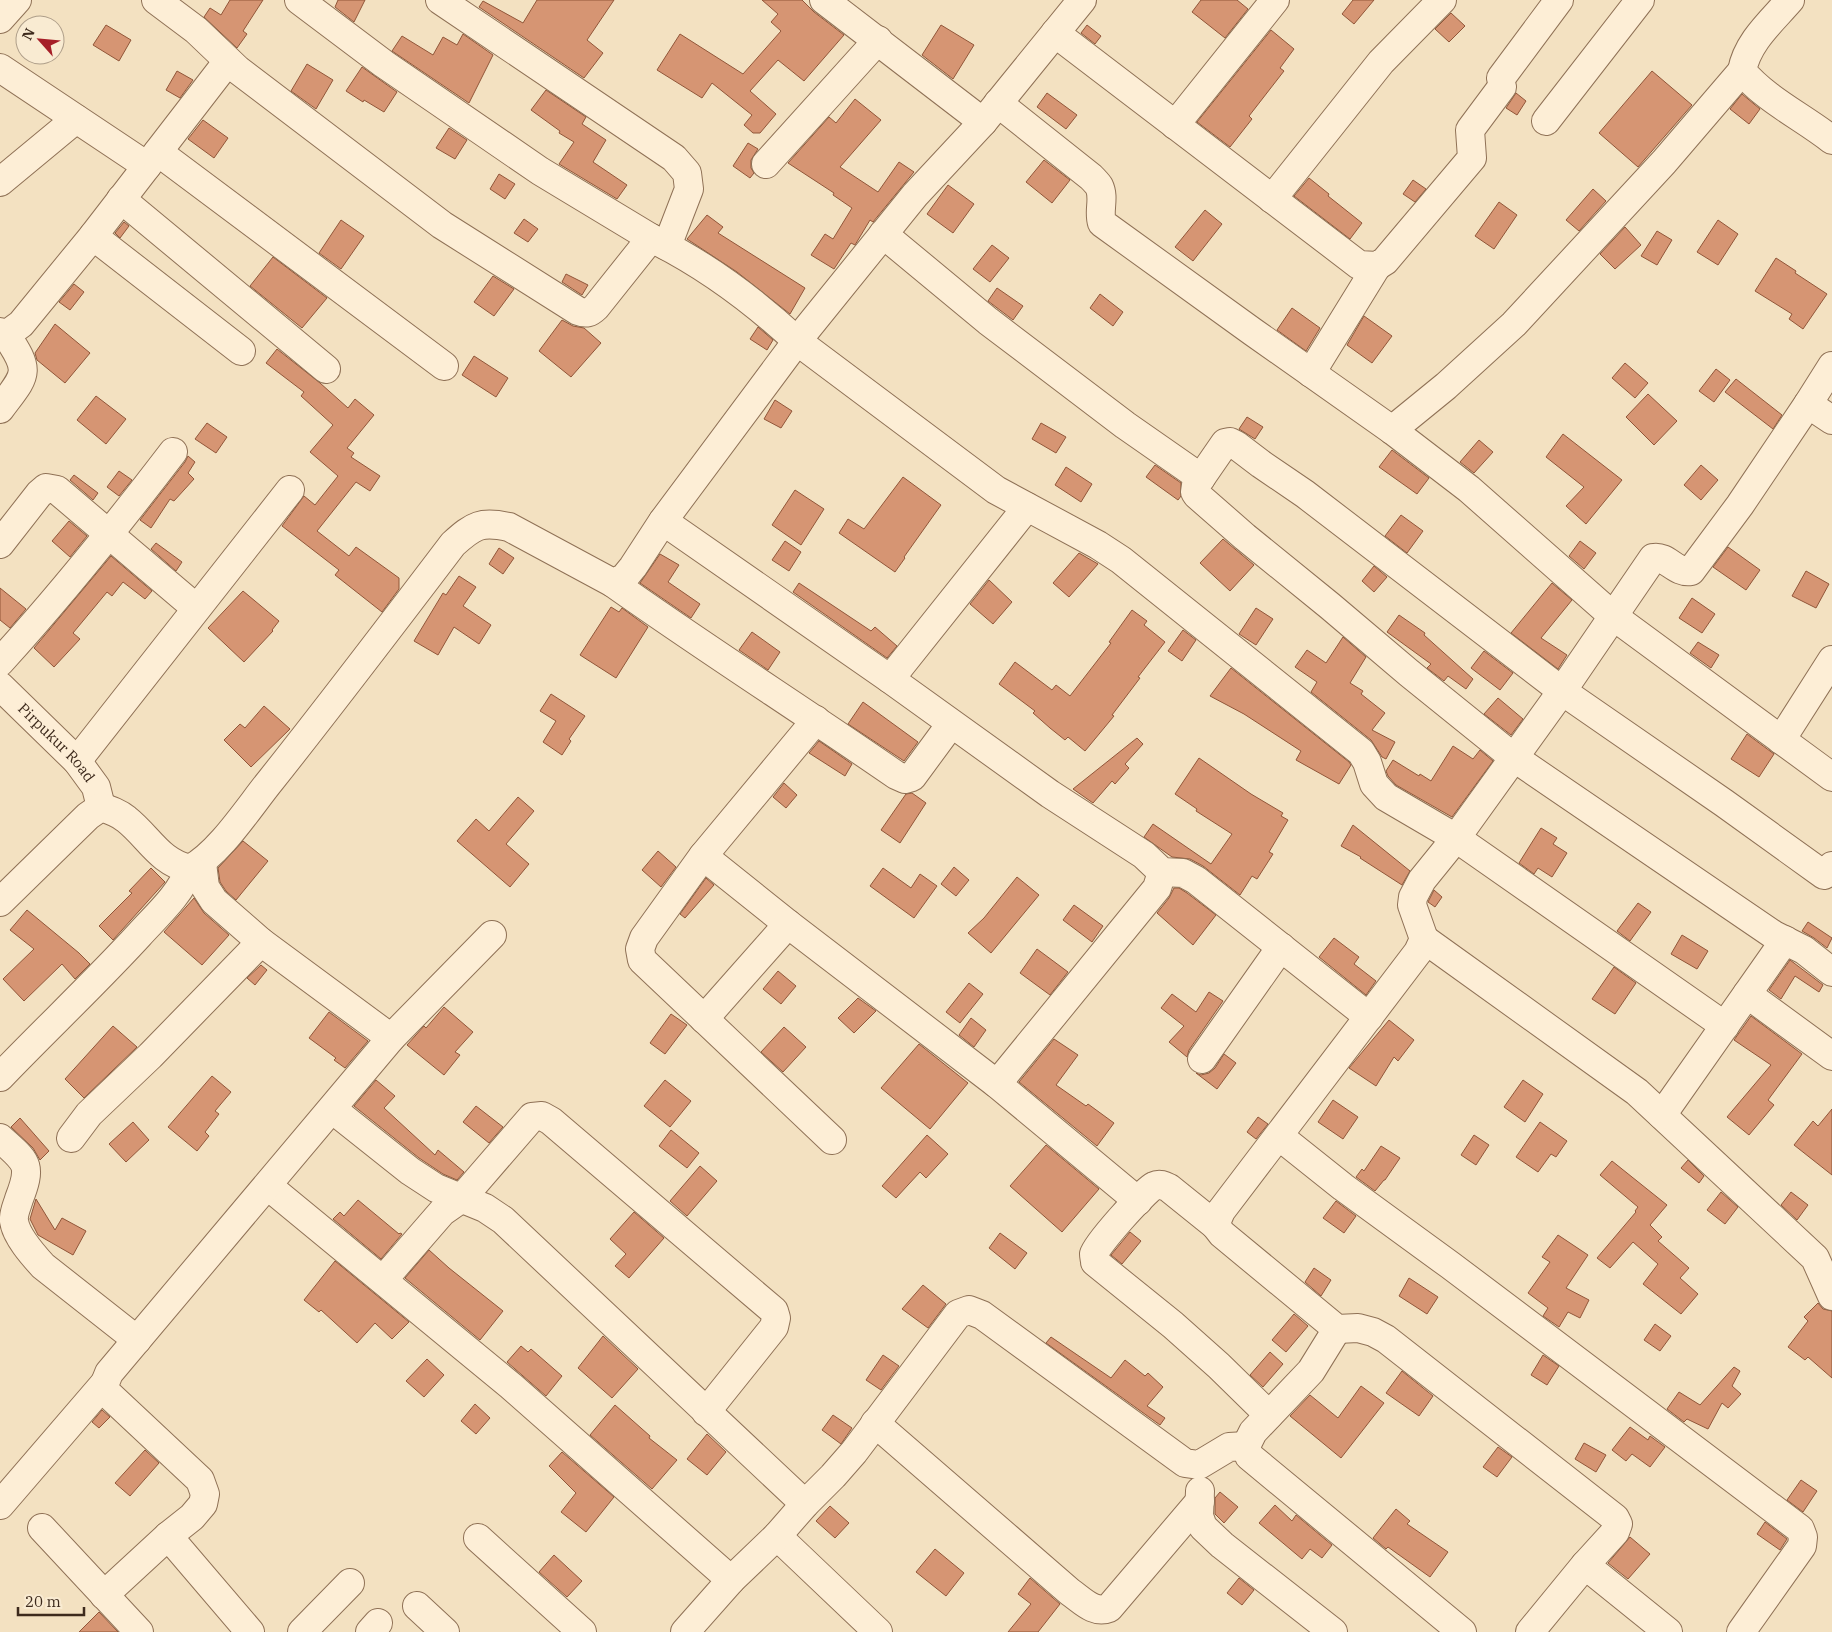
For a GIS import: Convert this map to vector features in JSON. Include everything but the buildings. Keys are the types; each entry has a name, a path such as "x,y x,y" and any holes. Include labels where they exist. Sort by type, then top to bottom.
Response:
{"street":[{"path":"156,0 196,30 238,70 442,225 578,312 590,312 659,242 689,189 687,173 674,158 440,0"},
{"path":"299,0 384,64 540,172 741,293 772,317 798,341 996,490 1098,545 1138,573 1361,752 1367,762 1374,784 1386,797 1456,838 1725,1026"},
{"path":"824,0 878,40 1091,177 1100,187 1102,223 1392,430 1469,489 1613,616 1832,777"},
{"path":"613,583 624,578 633,567 663,521 798,341 883,234 990,112 1082,0"},
{"path":"1175,125 1275,0"},
{"path":"1272,199 1380,62 1442,0"},
{"path":"1311,373 1377,266 1385,261 1472,158 1470,130 1559,0"},
{"path":"1546,121 1640,0"},
{"path":"1392,430 1446,386 1514,324 1664,162 1742,71 1744,59 1751,46 1790,0"},
{"path":"1055,33 1359,265 1377,266"},
{"path":"766,164 878,40"},
{"path":"0,409 20,383 24,368 19,354 3,333 21,324 228,61"},
{"path":"0,68 76,119 152,159 444,366"},
{"path":"1742,71 1760,90 1832,140"},
{"path":"0,182 76,119"},
{"path":"121,199 326,369"},
{"path":"883,234 988,321 1125,425 1201,478"},
{"path":"92,236 241,351"},
{"path":"1832,366 1740,505 1691,571 1682,570 1662,558 1653,558 1562,692 1456,838 1422,880 1413,897 1412,905 1424,939 1637,1092 1814,1258 1832,1296"},
{"path":"1808,404 1832,420"},
{"path":"1832,866 1824,875 1724,802 1562,692 1305,494 1236,445 1230,442 1225,443 1196,485 1195,492 1197,495 1245,537 1513,757 1774,935 1804,950 1832,972"},
{"path":"0,662 109,534 173,452"},
{"path":"0,544 39,494 46,488 57,490 196,608"},
{"path":"77,761 290,490"},
{"path":"890,679 1027,507"},
{"path":"663,521 890,679 1050,794 1144,855 1162,872 1183,873 1196,880 1369,1017"},
{"path":"0,1077 61,1013 107,970 178,892 196,866 225,838 346,686 453,544 466,532 478,526 493,523 509,527 613,583 896,776 905,779 912,777 951,724"},
{"path":"1781,740 1832,660"},
{"name":"Pirpukur Road","path":"0,686 77,761 96,787 101,807"},
{"path":"816,720 703,856 644,938 640,949 642,960 832,1140"},
{"path":"0,902 88,816 101,807 127,819 164,857 176,866 196,866"},
{"path":"703,856 788,924 997,1084 1138,1200"},
{"path":"196,866 204,887 214,902 261,942 390,1038"},
{"path":"997,1084 1157,888 1162,872"},
{"path":"704,1019 788,924"},
{"path":"0,1506 390,1038 492,935"},
{"path":"1215,1225 1221,1211 1418,952 1424,939"},
{"path":"1662,1115 1785,940"},
{"path":"71,1138 89,1114 150,1056 261,942"},
{"path":"1202,1059 1281,947"},
{"path":"1747,994 1832,1056"},
{"path":"332,1109 410,1171 436,1188 485,1208 503,1220 805,1504"},
{"path":"383,1280 442,1212 462,1198 532,1117 542,1116 552,1121 774,1311 776,1318 774,1327 706,1412"},
{"path":"1279,1136 1343,1187 1450,1264 1800,1529 1803,1537 1802,1546 1740,1632"},
{"path":"0,1138 22,1158 26,1167 27,1179 13,1219 16,1228 32,1254 43,1266 137,1340"},
{"path":"1269,1415 1219,1366 1173,1325 1095,1262 1094,1254 1100,1246 1138,1200 1154,1186 1162,1185 1175,1192 1215,1225 1222,1234 1337,1329 1358,1328 1373,1332 1386,1339 1615,1518 1618,1524 1615,1532 1530,1632"},
{"path":"268,1186 510,1386 730,1580"},
{"path":"684,1632 730,1580 777,1536 833,1476 958,1314 969,1310 982,1315 1185,1464 1199,1465 1229,1447 1246,1446"},
{"path":"1337,1329 1311,1372 1253,1432 1246,1446 1249,1456 1462,1632"},
{"path":"104,1595 168,1536 192,1517 203,1504 205,1494 200,1480 106,1392 105,1382"},
{"path":"875,1423 1070,1592 1099,1621 1200,1500"},
{"path":"1199,1465 1199,1516 1202,1526 1222,1546 1333,1632"},
{"path":"42,1528 139,1632"},
{"path":"168,1536 250,1632"},
{"path":"777,1536 878,1632"},
{"path":"478,1538 582,1632"},
{"path":"1585,1565 1668,1632"},
{"path":"302,1632 350,1583"},
{"path":"416,1606 445,1632"}]}
